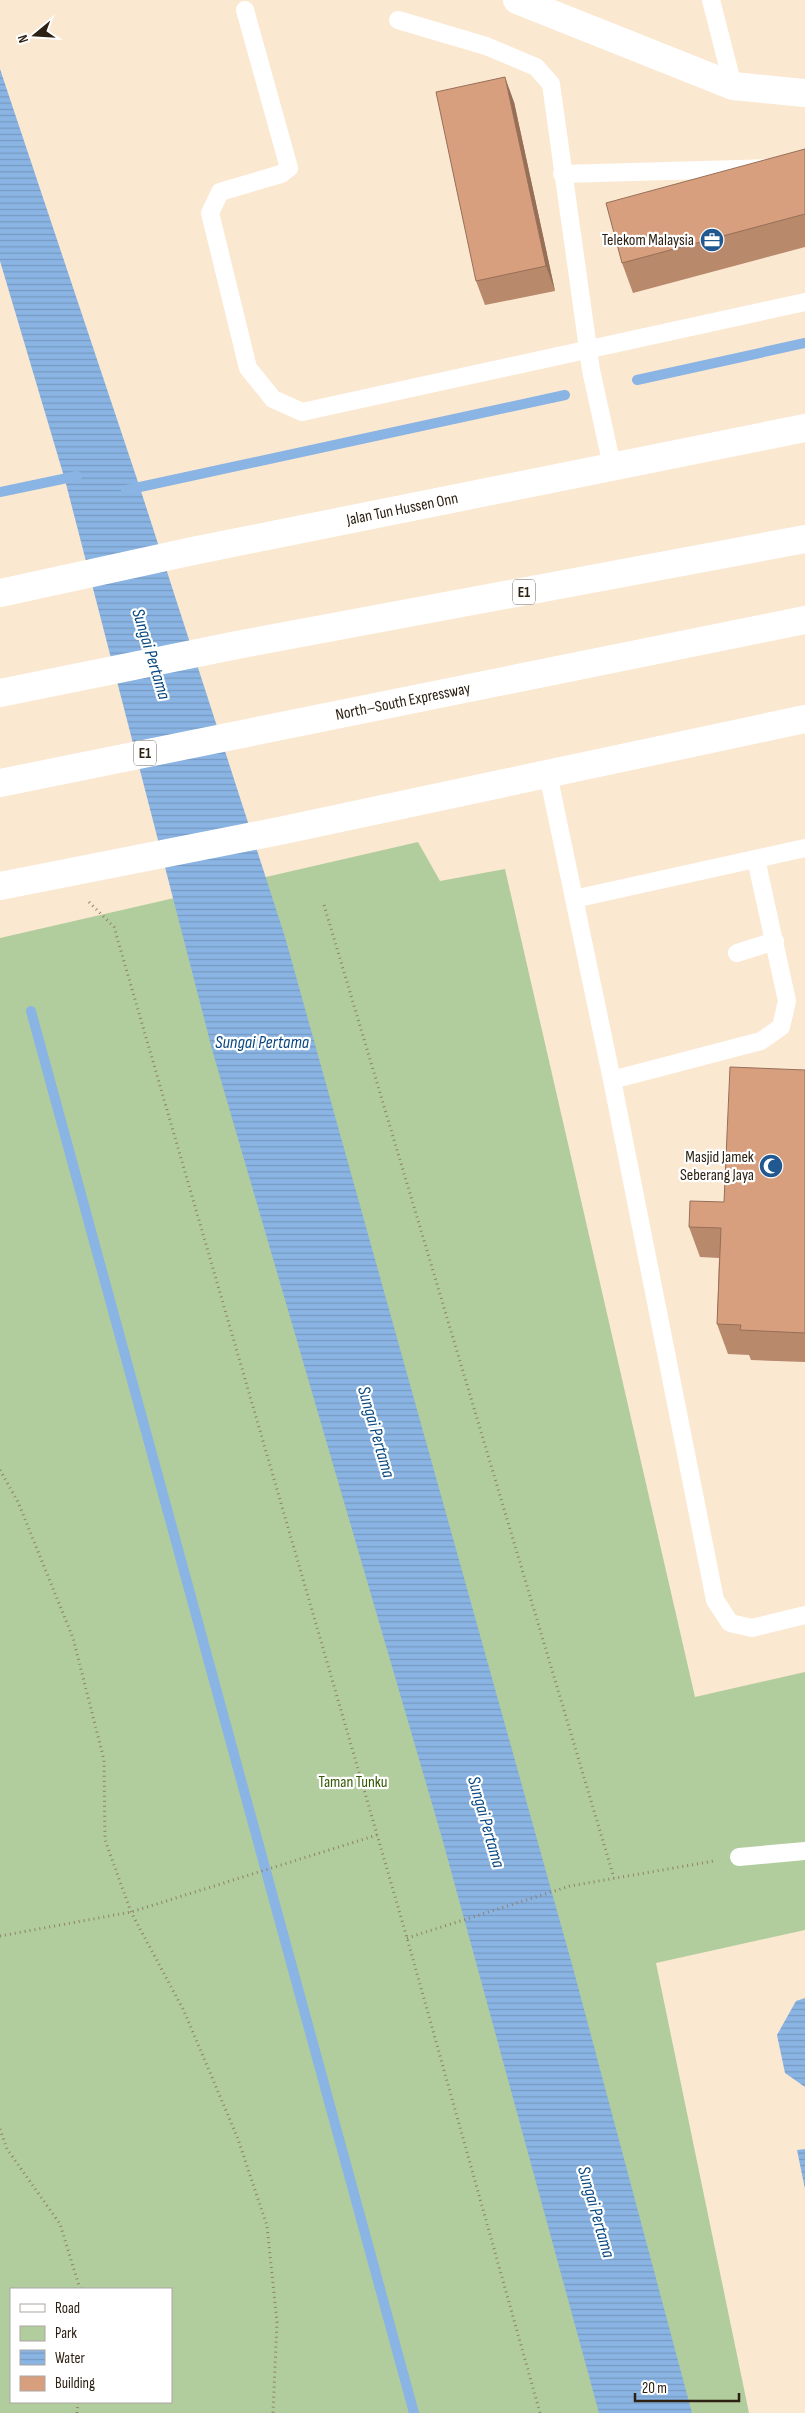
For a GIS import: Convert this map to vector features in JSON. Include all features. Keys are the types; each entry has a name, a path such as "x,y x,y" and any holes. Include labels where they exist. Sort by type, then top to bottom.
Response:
{"main road":[{"path":"517,0 733,86 805,93"},
{"name":"Jalan Tun Hussen Onn","path":"1,592 193,551 805,428"},
{"name":"E1","path":"9,691 242,644 805,539"},
{"name":"North–South Expressway","path":"13,780 805,620"},
{"path":"0,886 81,872 284,830 805,719"}],"lane":[{"path":"711,0 733,86"},
{"path":"245,10 289,168 281,174 220,192 210,213 248,368 273,398 302,412 805,302"},
{"path":"398,20 486,46 536,67 551,84 562,174 592,370 612,466"},
{"path":"562,174 805,167"},
{"path":"548,774 612,1080 715,1600 730,1622 752,1628 805,1615"},
{"path":"574,898 805,848"},
{"path":"612,1080 761,1041 781,1027 787,1001 756,859"},
{"path":"737,953 775,942"},
{"path":"739,1857 805,1851"}],"path":[{"path":"82,902 90,902 114,927 407,1938 540,2413"},
{"path":"324,905 614,1878"},
{"path":"0,1470 18,1502 73,1638 104,1760 105,1840 131,1912 184,2011 238,2139 267,2226 277,2322 272,2413"},
{"path":"0,1936 131,1912 377,1835"},
{"path":"407,1938 570,1886 739,1857"},
{"path":"0,2129 7,2149 60,2224 80,2288"}],"green space":[{"name":"Taman Tunku","path":"418,842 440,881 505,869 695,1697 805,1672 805,1930 656,1963 749,2413 0,2413 0,938"}],"water":[{"name":"Sungai Pertama","path":"0,69 140,488 285,937 573,1968 692,2413 599,2413 442,1838 213,1053 65,480 0,261"},
{"path":"805,1998 805,2087 785,2073 777,2035 796,2001"},
{"path":"805,2149 805,2189 797,2150"}],"building":[{"path":"505,77 546,266 476,281 436,92"},
{"path":"805,149 805,214 622,263 606,203"},
{"name":"Masjid Jamek Seberang Jaya","path":"730,1067 805,1070 805,1333 740,1330 741,1325 717,1324 721,1228 689,1227 690,1201 724,1202"}],"waterway":[{"path":"637,380 805,343"},
{"path":"126,490 565,395"},
{"path":"0,492 77,476"},
{"path":"31,1011 414,2413"}],"place":[{"name":"Telekom Malaysia","path":"712,240"},
{"name":"Masjid Jamek Seberang Jaya","path":"771,1166"}]}
